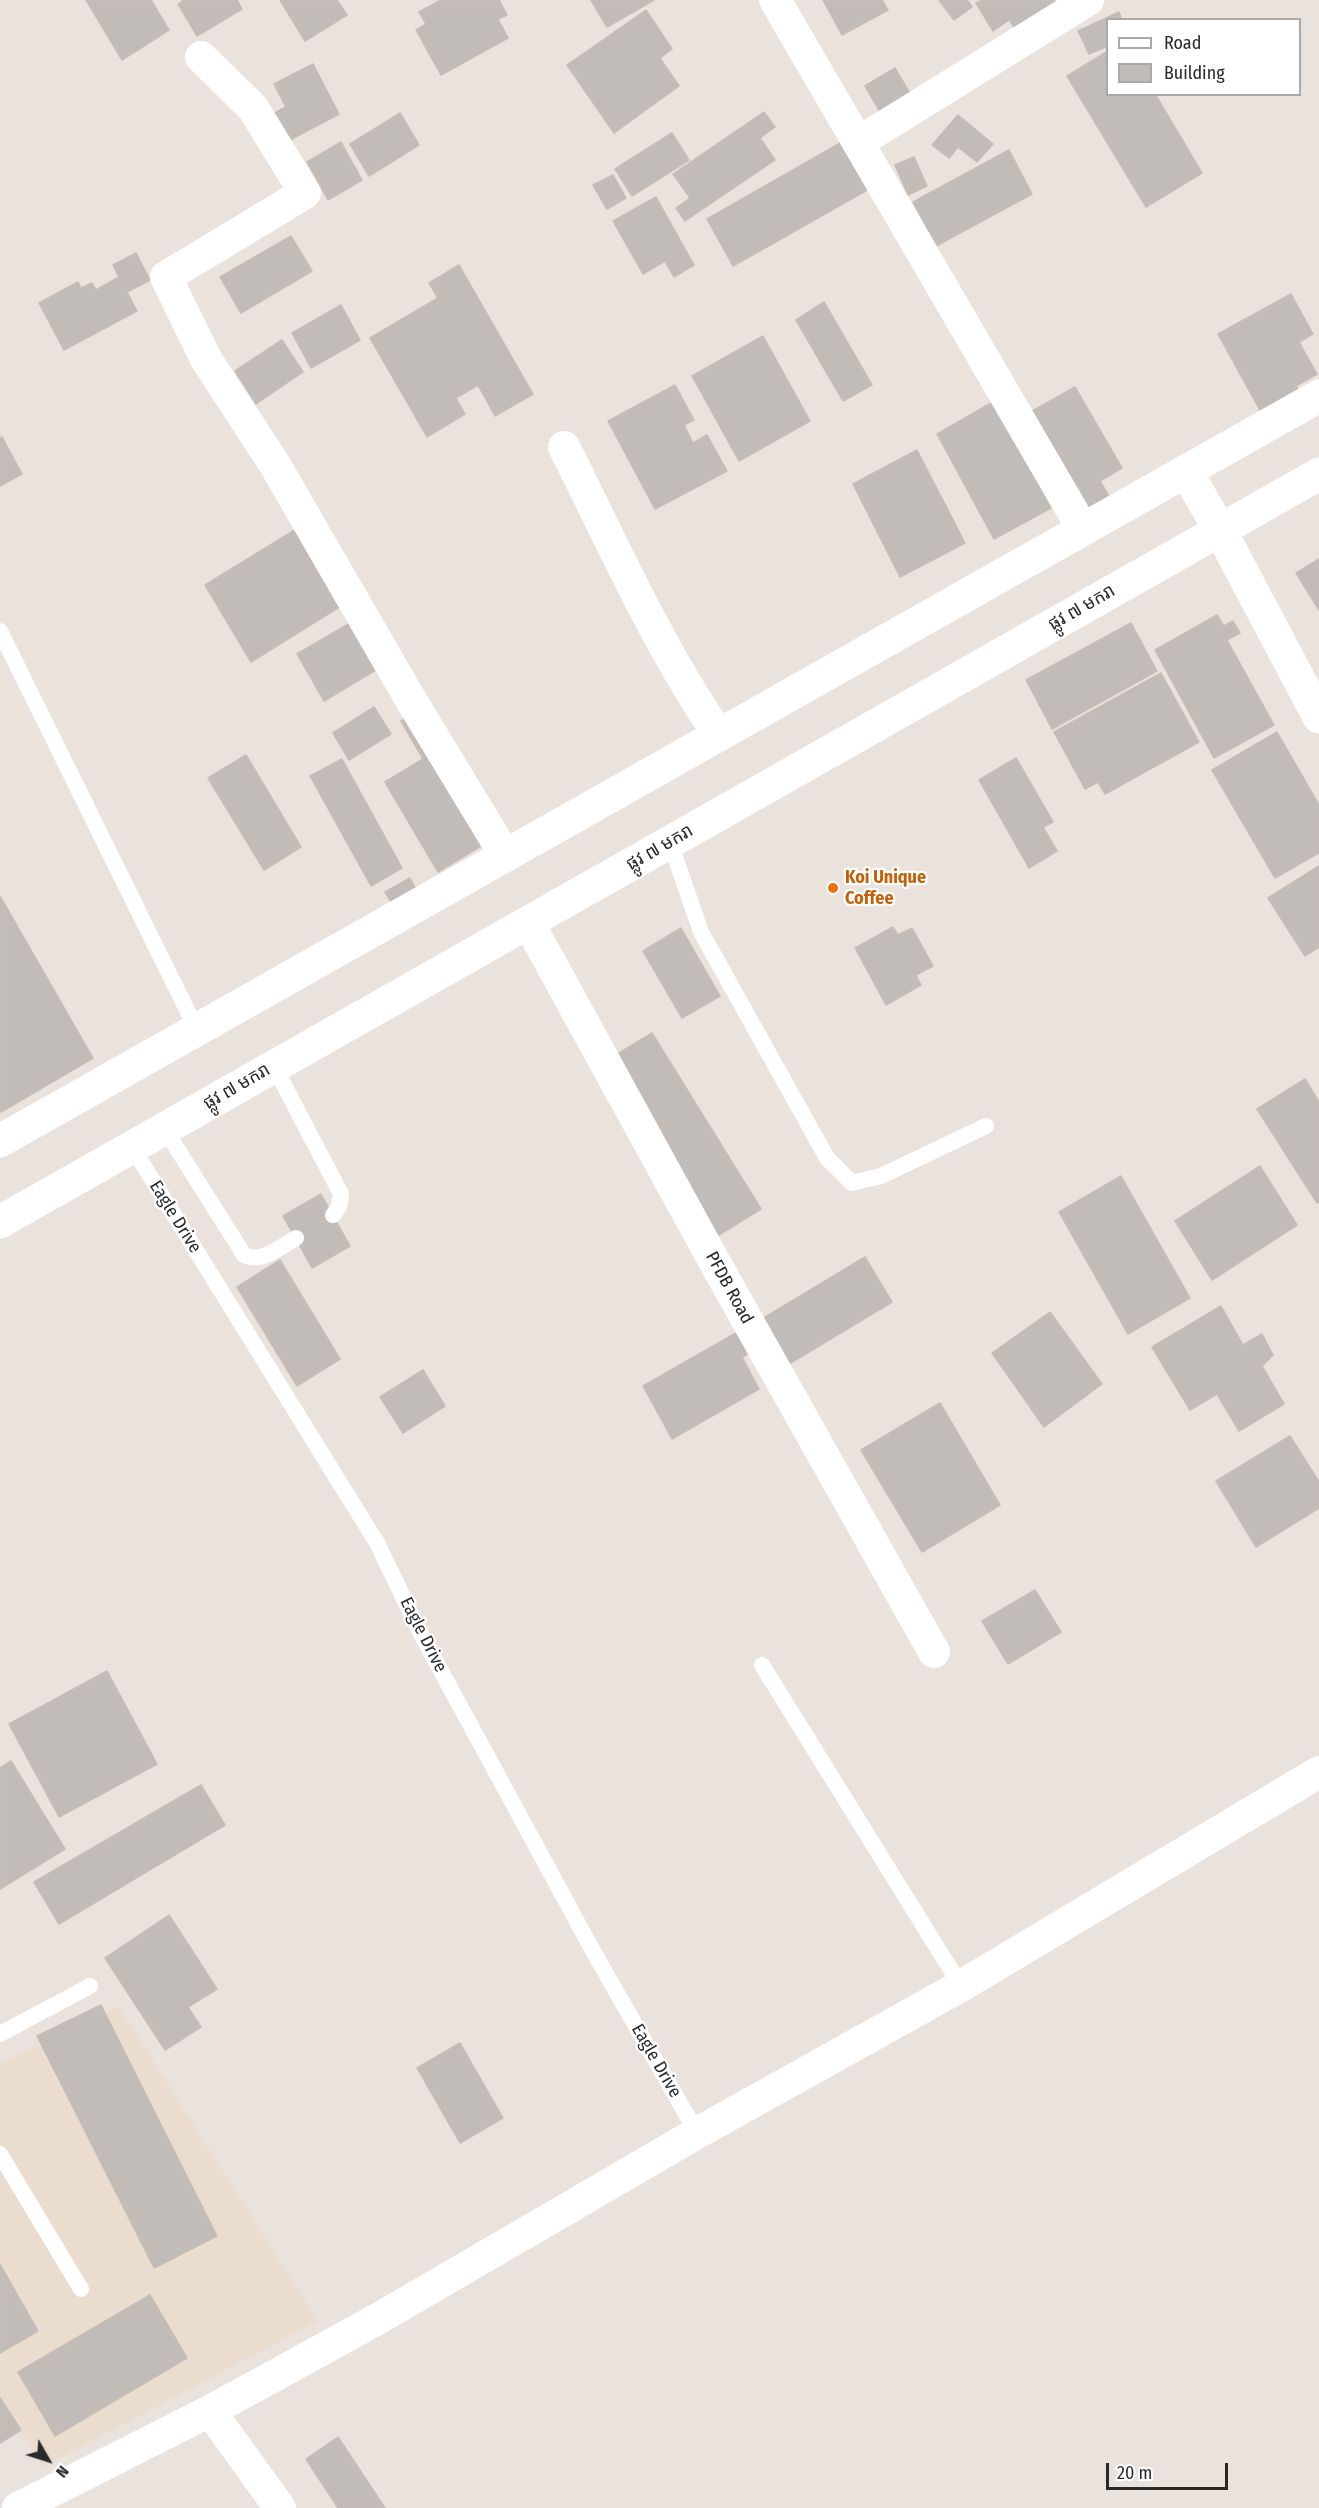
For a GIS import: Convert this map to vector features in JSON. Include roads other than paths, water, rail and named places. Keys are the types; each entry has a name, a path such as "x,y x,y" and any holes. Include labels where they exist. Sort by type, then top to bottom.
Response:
{"main road":[{"path":"0,1141 1319,396"},
{"path":"1186,471 1220,530 1319,717"},
{"name":"ផ្លូវ ៧ មករា","path":"0,1222 1319,474"}],"street":[{"path":"775,0 1083,529"},
{"path":"859,141 1088,0"},
{"path":"201,57 253,108 305,193 166,277 206,359 275,465 408,695 505,855"},
{"path":"564,447 642,602 699,707 719,735"},
{"name":"PFDB Road","path":"528,922 719,1270 934,1652"},
{"path":"18,2508 210,2411 376,2320 697,2133 961,1986 1319,1772"},
{"path":"210,2411 280,2508"}],"lane":[{"path":"0,631 197,1030"},
{"path":"670,842 701,932 826,1158 852,1183 881,1176 986,1126"},
{"path":"274,1066 341,1194 339,1207 333,1215"},
{"path":"164,1128 244,1255 252,1259 261,1257 296,1238"},
{"name":"Eagle Drive","path":"132,1147 377,1543 421,1634 593,1951 697,2133"},
{"path":"762,1665 961,1986"},
{"path":"0,2034 90,1986"},
{"path":"0,2154 81,2289"}],"place":[{"name":"Koi Unique Coffee","path":"833,888"}]}
